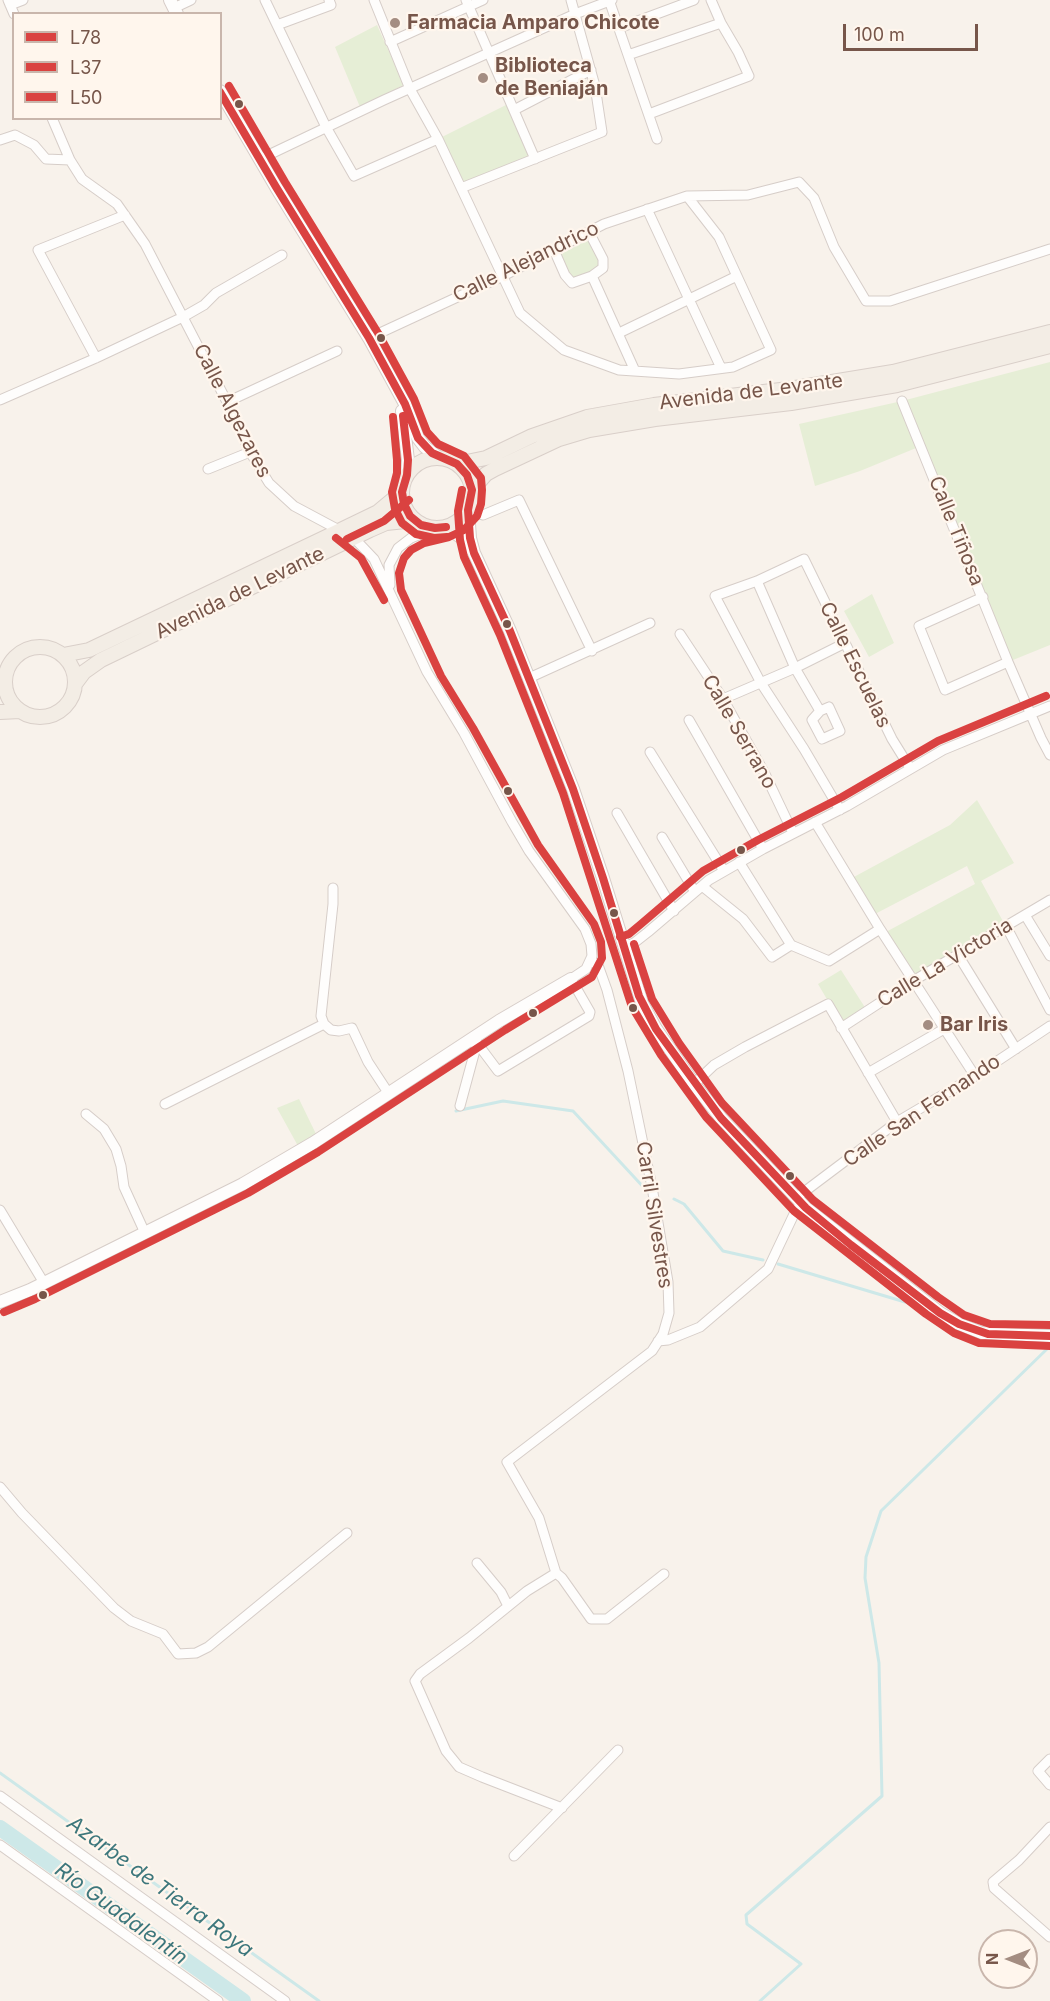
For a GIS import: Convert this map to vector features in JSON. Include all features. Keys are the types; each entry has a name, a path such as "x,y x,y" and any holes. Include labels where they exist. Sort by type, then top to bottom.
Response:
{"main road":[{"path":"222,93 369,338 409,412 418,438 439,458 457,464 467,475 470,538 474,553 529,678 580,811 645,1011 694,1084 721,1118 799,1200 851,1245 959,1324 988,1334 1050,1336"},
{"name":"Avenida de Levante","path":"457,464 486,458 543,431 586,417 654,405 789,389 893,372 1050,332"},
{"name":"Avenida de Levante","path":"470,501 486,474 559,439 589,430 655,419 791,403 874,389 952,372 1050,346"},
{"path":"398,393 408,460 402,492 404,504 421,525 441,528 465,540 474,553"},
{"path":"407,475 421,462 439,458"},
{"name":"Avenida de Levante","path":"63,655 89,650 342,530 378,512 402,492"},
{"path":"441,528 459,521 470,501"},
{"name":"Avenida de Levante","path":"75,684 84,672 101,660 386,523 415,520"},
{"path":"0,712 20,711 37,717 55,713 69,701 75,684 71,665 63,655 45,646 26,649 10,662 2,683 20,711"},
{"path":"0,1302 44,1283 243,1184 313,1143 571,979"}],"street":[{"path":"11,7 23,0"},
{"path":"174,7 191,0"},
{"path":"265,0 326,127 354,176 438,139"},
{"path":"277,25 331,5 329,0"},
{"path":"374,0 410,88 438,139 520,313 564,350 619,370 679,374 733,367 771,350 719,237 687,196"},
{"path":"390,42 467,3 483,0"},
{"path":"461,188 602,132 591,70 571,0"},
{"path":"260,159 410,88 610,0 657,139"},
{"path":"619,28 694,0"},
{"path":"649,114 748,76 738,51 721,23 711,0"},
{"path":"467,3 536,159"},
{"path":"628,55 721,23"},
{"path":"514,110 591,70"},
{"name":"Calle Algezares","path":"53,120 70,160 82,179 117,204 145,243 227,402 250,452 269,483 281,496 310,516 354,538 374,559 432,681 468,740 512,822 529,851 585,930 592,950 591,961"},
{"path":"0,139 15,135 34,145 45,159 70,160"},
{"name":"Calle Alejandrico","path":"369,338 503,276 604,224 687,196 748,195 799,182 814,198 834,247 866,301 890,301 1050,249"},
{"path":"647,209 721,368"},
{"path":"96,358 38,250 125,215"},
{"path":"554,250 565,275 572,283 592,276 603,268 603,259 589,232"},
{"path":"0,400 183,317 204,305 216,293 282,255"},
{"path":"592,276 635,371"},
{"path":"619,333 737,276"},
{"path":"227,402 337,351"},
{"name":"Calle Tiñosa","path":"902,400 1008,662 1050,755"},
{"path":"207,470 250,452"},
{"path":"470,501 474,512 483,515 519,500 592,651"},
{"path":"392,593 388,572 395,553 404,542 411,538 441,528"},
{"name":"Calle Escuelas","path":"757,581 804,559 892,740 910,768"},
{"path":"820,711 795,668 757,581 715,597 761,683 804,748 840,810"},
{"path":"983,597 919,626 945,690 1008,662"},
{"path":"529,678 650,623"},
{"name":"Calle Serrano","path":"680,634 723,699 765,774 793,833"},
{"path":"723,699 795,668 845,643"},
{"path":"624,947 639,940 698,889 739,862 840,810 951,746 1050,706"},
{"path":"689,720 763,849"},
{"path":"650,752 724,871"},
{"path":"617,813 674,911"},
{"path":"815,822 880,929 975,1076"},
{"path":"662,837 698,889 742,920 772,957 791,945"},
{"path":"739,862 791,945 829,961 880,929"},
{"path":"333,888 321,1016 324,1024 331,1030 352,1028 368,1062 389,1094"},
{"name":"Calle La Victoria","path":"841,1028 913,981 1050,900"},
{"path":"1025,915 1050,956"},
{"path":"1006,926 1050,1010"},
{"path":"958,955 1016,1048"},
{"path":"475,1040 498,1071 589,1016 590,1012 571,979 586,969 591,961"},
{"name":"Carril Silvestres","path":"556,1573 539,1518 507,1462 652,1351 663,1334 669,1313 668,1282 652,1187 613,1010 598,965 591,961"},
{"path":"694,1084 714,1065 828,1004 897,1122"},
{"path":"165,1104 324,1024"},
{"name":"Calle San Fernando","path":"799,1200 897,1122 975,1076 1050,1026"},
{"path":"868,1073 944,1029"},
{"path":"460,1106 475,1040"},
{"path":"86,1114 104,1129 116,1149 124,1187 145,1233"},
{"path":"658,1341 668,1340 700,1327 768,1269 799,1200"},
{"path":"0,1210 44,1283"},
{"path":"0,1487 22,1513 114,1608 132,1621 163,1634 178,1654 196,1653 208,1647 347,1533"},
{"path":"477,1563 501,1593 508,1606"},
{"path":"562,1808 459,1767 446,1751 415,1680 527,1591 556,1573 591,1619 607,1619 664,1574"},
{"path":"514,1856 618,1750"},
{"path":"1050,1759 1038,1771 1050,1785"},
{"path":"0,1796 285,2001"},
{"path":"1050,1827 1019,1860 993,1882 994,1888 1050,1937"},
{"path":"0,1845 218,2001"}],"green space":[{"path":"377,25 404,85 360,107 335,47"},
{"path":"506,105 530,155 461,188 438,139"},
{"path":"592,238 603,268 572,283 557,256"},
{"path":"1050,362 1050,645 1008,662 921,446 860,471 815,486 799,424 902,401"},
{"path":"872,594 894,643 869,657 844,611"},
{"path":"977,800 1014,863 981,881 1005,925 914,980 884,933 975,884 967,866 875,914 852,878 950,825"},
{"path":"841,970 866,1009 842,1025 818,984"},
{"path":"299,1099 316,1134 298,1146 277,1108"}],"waterway":[{"path":"456,1111 503,1101 573,1111 647,1191"},
{"path":"674,1199 684,1204 723,1251 763,1260"},
{"path":"778,1264 915,1305 949,1330"},
{"path":"760,2001 801,1964 747,1924 746,1915 882,1796 879,1663 865,1578 866,1557 881,1511 1048,1348"},
{"name":"Azarbe de Tierra Roya","path":"0,1773 319,2001"},
{"name":"Río Guadalentín","path":"0,1828 243,2001"}],"transit line":[{"name":"L37","path":"4,1312 35,1299 248,1193 318,1152 505,1030 592,977 602,958 601,942 594,924 538,845 473,728 441,676 401,590 399,573 404,558 411,550 424,543 449,537 464,530 477,516 481,504 481,478 464,456 438,444 427,432 414,399 378,333 229,86"},
{"name":"L78","path":"222,95 369,338 405,404 418,438 432,453 457,464 467,475 472,490 468,510 470,538 474,553 510,631 573,789 639,996 656,1029 721,1118 806,1208 851,1245 940,1313 959,1324 988,1334 1050,1336"},
{"name":"L78","path":"403,416 408,460 402,492 404,504 410,516 421,525 435,528 446,527"},
{"name":"L37","path":"393,417 397,460 397,473 392,492 395,509 402,523 416,534 434,538 447,537"},
{"name":"L37","path":"462,490 458,511 464,557 500,635 563,793 632,1007 661,1055 706,1117 794,1211 926,1314 954,1333 979,1343 1050,1346"},
{"name":"L37","path":"347,539 384,521 409,500"},
{"name":"L37","path":"336,538 361,558 384,600"},
{"name":"L50","path":"620,937 629,934 703,871 842,797 938,741 1046,696"},
{"name":"L50","path":"634,944 652,999 679,1043 722,1103 813,1200 964,1315 990,1324 1050,1325"}],"place":[{"name":"Farmacia Amparo Chicote","path":"395,23"},
{"name":"Biblioteca de Beniaján","path":"483,78"},
{"name":"Bar Iris","path":"928,1025"}]}
